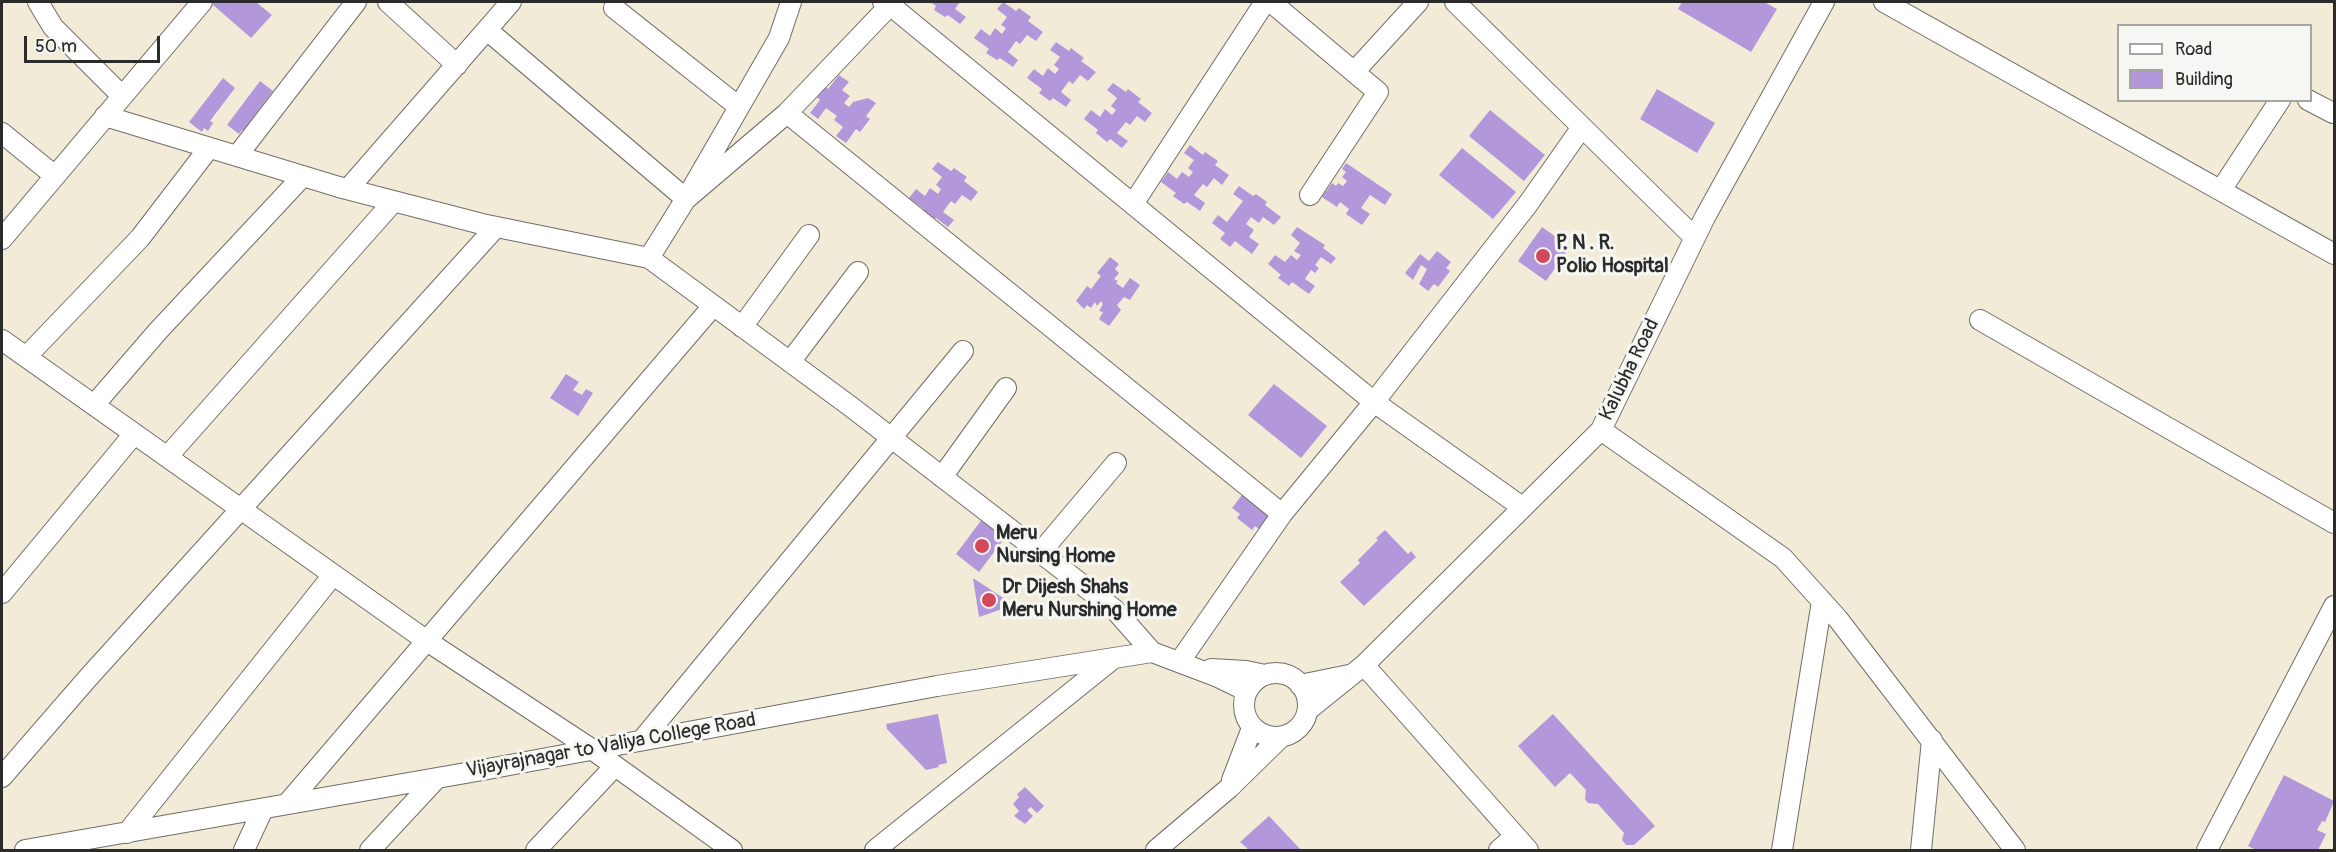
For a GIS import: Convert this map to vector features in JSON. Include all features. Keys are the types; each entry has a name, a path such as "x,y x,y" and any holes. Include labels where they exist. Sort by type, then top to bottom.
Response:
{"street":[{"path":"38,2 53,27 122,96"},
{"path":"2,239 202,2"},
{"path":"237,156 356,2"},
{"path":"388,2 457,65"},
{"path":"348,189 511,2"},
{"path":"649,258 686,199 779,38 791,2"},
{"path":"1133,204 1265,2"},
{"path":"1271,2 1378,92 1310,195"},
{"path":"1354,72 1418,2"},
{"path":"1455,2 1695,237"},
{"name":"Kalubha Road","path":"1308,710 1358,670 1600,430 1695,237 1824,2"},
{"path":"1884,2 2334,254"},
{"path":"686,199 787,113 889,3 1374,402 1522,507"},
{"path":"614,8 740,107"},
{"path":"487,30 686,199"},
{"path":"2221,190 2279,102"},
{"path":"2312,102 2333,113"},
{"path":"787,113 1282,514"},
{"path":"105,116 393,201 496,227 649,258 891,438 1115,610 1152,652"},
{"path":"1188,664 1282,514 1374,402 1528,204 1582,127"},
{"path":"2,134 55,176"},
{"path":"26,357 140,238 209,148"},
{"path":"94,405 158,331 303,176"},
{"path":"167,457 393,201"},
{"path":"2,777 95,670 496,227"},
{"path":"742,327 808,235"},
{"path":"790,362 858,272"},
{"path":"287,804 713,306"},
{"path":"1980,320 2334,523"},
{"path":"2,340 427,641 592,750 732,850"},
{"path":"642,740 963,351"},
{"path":"942,477 1006,388"},
{"path":"1600,430 1783,558 1822,601 2016,850"},
{"path":"2,593 134,434"},
{"path":"1040,553 1116,463"},
{"path":"127,832 333,574"},
{"path":"1782,850 1822,601"},
{"path":"2207,850 2334,606"},
{"name":"Vijayrajnagar to Valiya College Road","path":"25,850 437,778 937,686 1152,652 1188,664 1247,691"},
{"path":"875,850 1114,658"},
{"name":"Vijayrajnagar to Valiya College Road","path":"1188,664 1265,675"},
{"path":"1300,685 1358,670 1522,843 1499,850"},
{"path":"1156,850 1228,788 1281,737 1299,728 1308,710 1305,693 1300,685 1284,675 1265,675 1257,679 1247,691 1244,710 1252,728 1261,734 1281,737"},
{"path":"1228,788 1252,728"},
{"path":"1921,850 1932,740"},
{"path":"536,850 615,766"},
{"path":"370,850 437,778"},
{"path":"244,850 263,808"}],"building":[{"path":"215,2 256,2 272,15 251,38 212,4"},
{"path":"930,2 960,2 955,9 966,17 960,24 948,15 945,17 934,10 936,6"},
{"path":"1003,2 1016,11 1019,8 1031,17 1028,21 1043,32 1036,41 1027,35 1020,44 1016,41 1008,52 1018,60 1013,67 1000,58 997,60 986,53 989,49 974,38 981,29 990,36 995,28 1002,34 1006,28 1001,25 1007,17 997,9"},
{"path":"1682,2 1764,2 1777,9 1751,52 1678,9"},
{"path":"1056,42 1069,51 1071,48 1084,58 1081,61 1096,72 1088,81 1080,75 1073,84 1069,81 1061,92 1071,100 1066,107 1053,98 1050,101 1039,93 1042,89 1027,78 1034,69 1043,76 1048,68 1055,74 1059,69 1054,65 1060,57 1050,50"},
{"path":"839,75 849,82 842,90 850,96 844,103 849,107 853,102 868,98 876,103 866,116 870,119 860,132 856,129 846,143 836,136 843,127 834,120 837,116 826,108 818,119 810,113 820,100 817,97 825,86 828,89"},
{"path":"223,78 235,88 210,121 213,123 208,131 204,128 202,132 189,122"},
{"path":"260,81 273,91 248,124 251,126 246,133 242,130 239,134 227,125"},
{"path":"1113,83 1126,92 1128,89 1141,99 1138,102 1152,113 1145,122 1137,116 1130,125 1126,122 1117,133 1128,141 1122,148 1110,139 1107,142 1096,133 1098,130 1084,119 1091,110 1100,117 1105,109 1112,115 1116,110 1111,106 1117,98 1107,90"},
{"path":"1657,89 1715,123 1697,153 1640,119"},
{"path":"1490,110 1545,155 1524,181 1469,136"},
{"path":"1190,145 1203,155 1205,152 1218,161 1215,165 1229,175 1222,185 1214,178 1207,187 1203,184 1194,195 1205,203 1200,211 1173,196 1176,193 1161,182 1168,172 1177,179 1182,172 1189,177 1193,172 1188,168 1194,160 1184,153"},
{"path":"1462,148 1516,192 1493,219 1439,175"},
{"path":"938,162 951,171 954,168 967,177 964,181 978,192 971,201 962,195 955,204 951,201 943,212 954,220 948,227 936,218 932,220 921,212 924,209 909,198 916,189 925,196 930,188 938,194 941,189 936,185 942,177 932,169"},
{"path":"1346,163 1392,194 1385,205 1370,195 1361,208 1370,214 1362,225 1346,214 1349,209 1340,202 1337,207 1322,197 1332,183 1336,186 1338,183 1343,186 1347,181 1342,177 1346,172 1342,169"},
{"path":"1239,186 1267,202 1265,205 1281,217 1274,225 1263,217 1259,223 1251,217 1246,224 1254,230 1249,237 1259,244 1252,254 1235,241 1230,247 1220,239 1225,233 1212,223 1218,215 1227,222 1243,201 1233,194"},
{"path":"1297,227 1325,245 1323,248 1336,258 1331,264 1321,257 1315,265 1319,268 1315,273 1311,270 1305,279 1315,286 1309,294 1292,282 1289,286 1278,278 1281,275 1268,264 1275,255 1285,262 1291,255 1297,260 1301,255 1294,251 1300,243 1291,235"},
{"path":"1542,227 1570,247 1546,281 1518,261"},
{"path":"1437,251 1451,262 1446,268 1450,271 1438,287 1434,284 1428,291 1419,284 1427,269 1421,265 1413,280 1405,273 1420,254 1429,261"},
{"path":"1110,257 1119,264 1115,269 1119,273 1114,279 1118,281 1116,283 1123,288 1130,278 1140,285 1130,300 1124,297 1117,305 1121,310 1109,326 1099,319 1103,312 1099,311 1103,304 1101,301 1097,306 1095,302 1091,308 1087,305 1084,309 1076,301 1087,286 1091,289 1101,276 1097,273"},
{"path":"566,374 579,382 573,390 582,395 586,389 593,393 578,416 550,398"},
{"path":"1274,384 1327,426 1301,458 1248,415"},
{"path":"1245,491 1273,512 1259,529 1255,526 1252,530 1237,518 1240,514 1232,508"},
{"path":"983,518 1007,535 979,572 956,554"},
{"path":"1385,530 1408,554 1411,551 1416,557 1364,606 1340,582 1360,563 1358,560"},
{"path":"973,578 1014,605 979,617"},
{"path":"938,714 947,763 926,770 887,729 886,724"},
{"path":"1553,714 1655,826 1634,845 1626,845 1622,840 1624,833 1598,804 1588,803 1585,799 1586,790 1570,773 1555,787 1518,746"},
{"path":"2284,775 2334,801 2325,822 2322,821 2317,830 2326,834 2318,850 2256,850 2248,846"},
{"path":"1025,787 1044,806 1037,813 1031,807 1027,810 1033,816 1025,824 1014,816 1019,811 1013,804 1019,797 1017,794"},
{"path":"1269,816 1301,850 1249,850 1240,842"}],"place":[{"name":"P. N . R. Polio Hospital","path":"1543,256"},
{"name":"Meru Nursing Home","path":"982,546"},
{"name":"Dr Dijesh Shahs Meru Nurshing Home","path":"989,600"}]}
